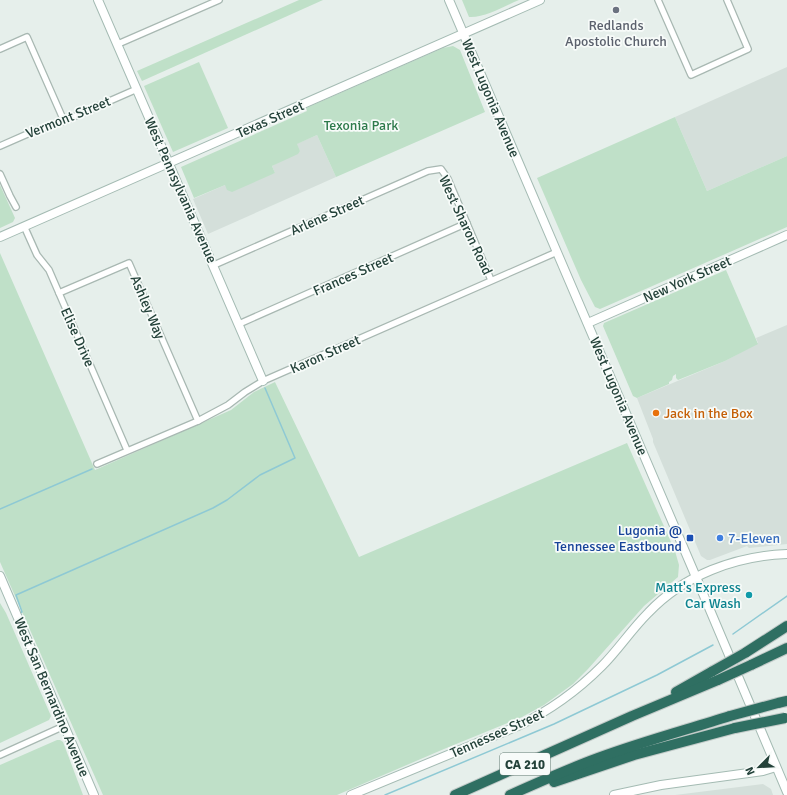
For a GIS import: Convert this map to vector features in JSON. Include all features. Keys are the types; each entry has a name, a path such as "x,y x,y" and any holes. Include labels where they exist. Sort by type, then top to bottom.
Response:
{"highway":[{"path":"632,716 745,653 787,626"},
{"path":"632,716 718,680 787,648"},
{"path":"510,795 567,770 631,746 730,716 783,702"},
{"name":"CA 210","path":"454,795 632,716"},
{"path":"516,795 634,755 735,728 786,718"}],"street":[{"name":"West Pennsylvania Avenue","path":"98,0 263,381"},
{"path":"118,44 219,0"},
{"name":"West Lugonia Avenue","path":"449,0 787,792"},
{"name":"Texas Street","path":"0,237 540,0"},
{"path":"658,0 690,75 748,50 727,0"},
{"path":"0,49 26,37 64,121"},
{"name":"Vermont Street","path":"0,146 32,132 64,121 137,89"},
{"name":"Arlene Street","path":"214,265 428,171 441,170"},
{"name":"West Sharon Road","path":"441,170 448,179 492,280"},
{"path":"0,174 16,207"},
{"name":"Frances Street","path":"239,324 467,223"},
{"name":"Elise Drive","path":"24,226 34,251 49,270 127,450"},
{"name":"New York Street","path":"588,323 787,235"},
{"name":"Karon Street","path":"97,464 198,421 228,405 263,381 557,252"},
{"name":"Ashley Way","path":"59,293 129,263 198,421"},
{"name":"Tennessee Street","path":"351,795 538,717 585,683 656,606 673,592 696,577 711,570 745,559 757,556 787,554"},
{"name":"West San Bernardino Avenue","path":"0,576 94,795"},
{"path":"0,755 64,726"},
{"path":"614,795 661,785 763,771 776,767"}],"shaded area":[{"path":"787,67 787,156 707,191 675,117"},
{"path":"317,135 336,177 208,234 193,199 225,185 275,173 272,166 300,151 296,144"},
{"path":"787,325 787,544 749,548 747,546 707,560 701,556 653,442 637,398 725,361 758,343 756,338"},
{"path":"763,784 771,789 773,795 675,795"}],"green space":[{"path":"299,0 323,0 142,81 137,71"},
{"path":"462,0 519,0 488,14 469,17"},
{"name":"Texonia Park","path":"453,46 460,50 485,112 336,177 317,135 297,144 300,151 298,154 272,166 275,173 232,192 227,190 225,185 194,198 181,167 307,111 306,108 443,48"},
{"path":"199,62 228,128 173,152 144,86"},
{"path":"675,117 707,191 787,156 787,227 600,309 595,307 581,280 537,178"},
{"path":"0,185 15,218 13,222 0,228"},
{"path":"0,253 95,470 231,410 254,392 275,382 359,557 627,443 675,551 679,565 678,577 644,606 573,684 544,705 522,717 337,795 103,795 0,562"},
{"path":"726,270 758,344 725,361 678,380 676,378 676,374 673,376 669,384 637,398 633,396 603,326 604,323"},
{"path":"0,603 6,613 51,716 49,720 0,743"},
{"path":"57,740 63,742 83,795 0,795 0,765"}],"waterway":[{"path":"20,613 22,612 16,595 213,508 227,500 260,475 295,458 265,388"},
{"path":"0,509 92,469"},
{"path":"733,634 787,596"},
{"path":"385,795 554,724 657,675 713,645"}],"place":[{"name":"Redlands Apostolic Church","path":"616,10"},
{"name":"Jack in the Box","path":"656,413"},
{"name":"Lugonia @ Tennessee Eastbound","path":"690,538"},
{"name":"7-Eleven","path":"720,538"},
{"name":"Matt's Express Car Wash","path":"749,595"}]}
